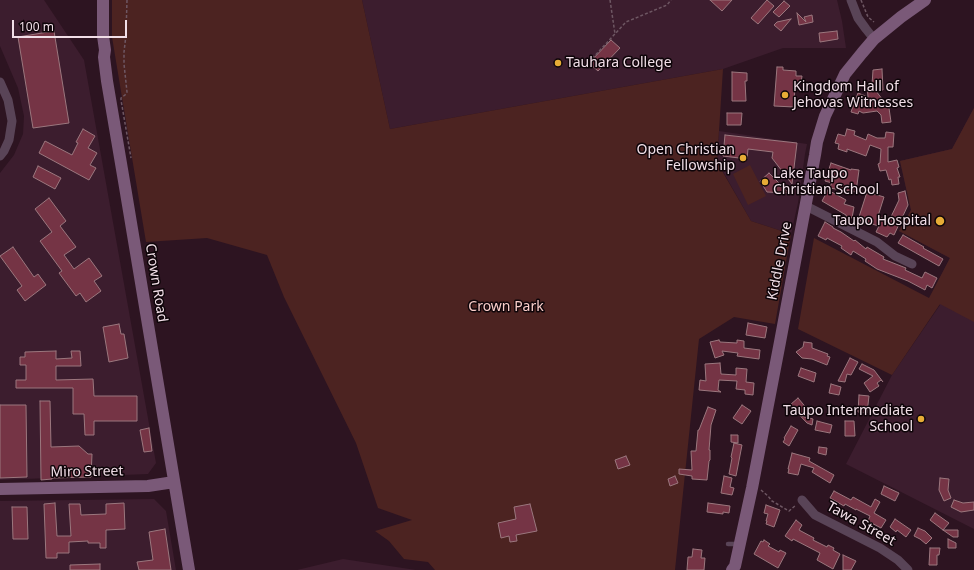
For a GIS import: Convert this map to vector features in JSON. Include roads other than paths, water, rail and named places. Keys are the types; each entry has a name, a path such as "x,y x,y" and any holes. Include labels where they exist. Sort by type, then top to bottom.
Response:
{"street":[{"name":"Crown Road","path":"103,0 104,57 107,81 188,570"},
{"path":"851,0 855,14 874,39"},
{"name":"Kiddle Drive","path":"734,569 734,544 752,488 817,142 825,116 845,74 874,39 901,16 925,0"},
{"path":"0,82 8,100 12,122 9,140 0,156"},
{"path":"806,206 877,242 895,256 912,264"},
{"name":"Miro Street","path":"0,489 148,486 174,482"},
{"name":"Tawa Street","path":"802,500 815,515 880,548 898,560 908,570"}],"place":[{"name":"Tauhara College","path":"558,63"},
{"name":"Kingdom Hall of Jehovas Witnesses","path":"785,95"},
{"name":"Open Christian Fellowship","path":"743,158"},
{"name":"Lake Taupo Christian School","path":"765,182"},
{"name":"Taupo Hospital","path":"940,221"},
{"name":"Taupo Intermediate School","path":"921,419"}],"park label":[{"name":"Crown Park","path":"506,307"}]}
